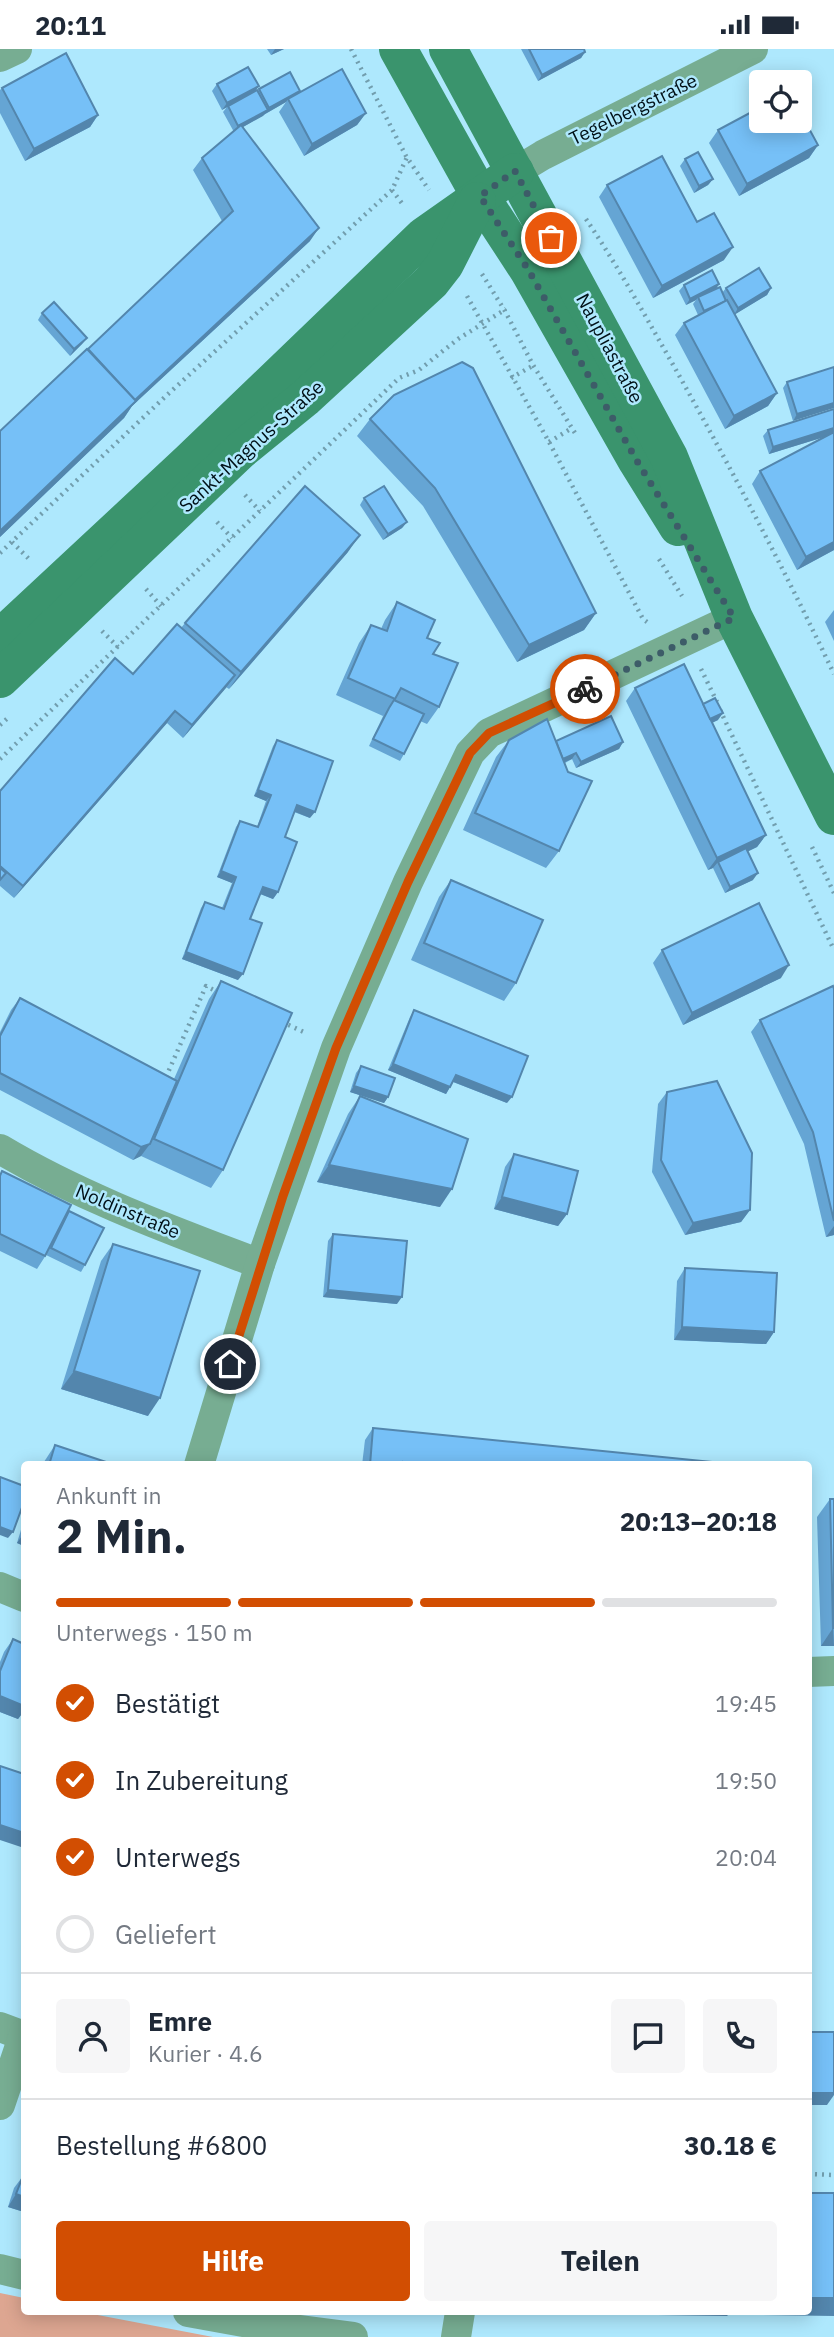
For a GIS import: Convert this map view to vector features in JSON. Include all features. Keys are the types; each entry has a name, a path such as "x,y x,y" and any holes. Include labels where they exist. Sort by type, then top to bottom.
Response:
{"street":[{"path":"0,57 17,49"},
{"name":"Naupliastraße","path":"398,49 480,196 529,271 637,461 821,827"},
{"name":"Naupliastraße","path":"448,49 669,457 719,625"},
{"name":"Tegelbergstraße","path":"515,171 753,49"},
{"name":"Sankt-Magnus-Straße","path":"3,661 189,462 424,236 515,171"},
{"path":"200,1461 260,1264 336,1048 408,882 470,753 489,733 719,625"},
{"name":"Noldinstraße","path":"0,1149 121,1211 260,1264"},
{"path":"0,1587 21,1596"},
{"path":"812,1672 834,1671"},
{"path":"0,2027 21,2034"},
{"path":"0,2105 21,2044"},
{"path":"0,2269 21,2274"},
{"path":"205,2315 353,2337"},
{"path":"456,2337 460,2315"}],"path":[{"path":"0,553 177,385 392,190 406,156 351,49"},
{"path":"584,215 615,262 655,333 769,543 834,674"},
{"path":"0,759 399,378 419,370 458,338 505,311 579,438"},
{"path":"484,323 511,378 643,619 699,665 834,950"},
{"path":"648,337 655,333"},
{"path":"511,378 536,364"},
{"path":"548,442 573,428"},
{"path":"243,492 260,511"},
{"path":"208,515 232,538"},
{"path":"12,542 32,562"},
{"path":"654,550 719,625"},
{"path":"100,629 118,647"},
{"path":"821,827 834,893"},
{"path":"166,1077 206,986 230,997"},
{"path":"277,1020 336,1048"},
{"path":"812,2174 834,2175"}],"shaded area":[{"path":"0,2293 21,2297 21,2315 98,2315 213,2337 0,2337"}],"building":[{"path":"529,49 584,49 585,52 542,75"},
{"path":"66,53 98,115 34,149 2,88"},
{"path":"248,67 259,86 227,103 217,84"},
{"path":"342,69 366,113 312,144 288,99"},
{"path":"290,72 300,91 269,108 259,89"},
{"path":"257,90 268,110 238,126 228,106"},
{"path":"749,113 749,133 811,133 818,145 747,184 718,130"},
{"path":"241,125 319,228 135,400 88,349 233,211 202,158"},
{"path":"698,152 713,179 699,186 685,159"},
{"path":"662,156 697,222 714,213 733,247 662,286 607,185"},
{"path":"759,268 771,288 738,308 726,288"},
{"path":"712,270 719,284 690,299 684,285"},
{"path":"720,287 726,301 704,311 698,297"},
{"path":"727,300 777,393 734,416 684,323"},
{"path":"54,302 87,338 74,349 42,313"},
{"path":"87,349 136,401 0,531 0,431"},
{"path":"462,362 473,368 596,613 529,645 435,488 370,419 394,395"},
{"path":"834,367 834,403 797,414 787,382"},
{"path":"834,409 834,428 773,447 768,430"},
{"path":"834,432 834,542 806,557 760,471"},
{"path":"305,486 360,535 241,672 185,623"},
{"path":"384,486 407,522 388,534 364,498"},
{"path":"397,602 435,620 427,638 440,643 433,654 458,663 439,707 401,688 395,699 348,678 371,625 387,631"},
{"path":"177,624 235,675 192,725 175,711 23,886 0,866 0,791 115,658 133,674"},
{"path":"684,664 766,835 717,858 635,688"},
{"path":"715,698 723,713 710,719 703,704"},
{"path":"394,700 424,714 404,754 373,739"},
{"path":"611,716 623,742 581,762 576,753 563,759 556,741"},
{"path":"547,719 568,772 592,781 559,851 475,813 509,740"},
{"path":"277,740 333,761 315,812 297,805 285,837 297,842 278,892 263,887 250,919 262,923 243,974 186,952 205,902 224,909 236,877 221,871 240,821 258,827 271,795 258,790"},
{"path":"746,848 758,873 730,887 718,862"},
{"path":"0,868 6,873 0,880"},
{"path":"451,880 543,920 516,983 424,943"},
{"path":"759,903 789,965 692,1013 662,950"},
{"path":"221,981 292,1013 223,1170 154,1139"},
{"path":"833,986 834,1221 813,1132 760,1020"},
{"path":"20,998 177,1081 150,1144 141,1147 0,1073 0,1036"},
{"path":"414,1010 528,1056 512,1097 456,1075 450,1087 393,1064"},
{"path":"361,1066 395,1078 388,1097 354,1086"},
{"path":"717,1081 752,1153 750,1210 693,1223 661,1160 667,1092"},
{"path":"360,1096 468,1139 452,1189 329,1165"},
{"path":"514,1154 578,1171 567,1214 502,1197"},
{"path":"2,1171 71,1205 45,1256 0,1234"},
{"path":"69,1211 104,1228 85,1265 51,1248"},
{"path":"333,1234 407,1241 402,1297 328,1290"},
{"path":"113,1244 200,1271 160,1398 74,1371"},
{"path":"685,1268 777,1273 774,1332 682,1327"},
{"path":"373,1428 702,1461 370,1461"},
{"path":"55,1445 103,1461 50,1461"},
{"path":"0,1477 21,1485 21,1510 13,1532 0,1527"},
{"path":"830,1499 834,1499 834,1628 833,1628"},
{"path":"13,1639 21,1643 21,1705 0,1696 0,1671"},
{"path":"0,1766 21,1773 21,1832 0,1825"},
{"path":"812,2032 834,2032 834,2093 812,2093"},
{"path":"21,2181 21,2196 16,2194"},
{"path":"812,2193 834,2193 834,2298 812,2298"}],"way so far":[{"path":"551,238 515,171 480,196 529,271 602,402 734,618 585,689"}],"route":[{"path":"230,1364 260,1264 336,1048 408,882 470,753 489,733 585,689"}]}
